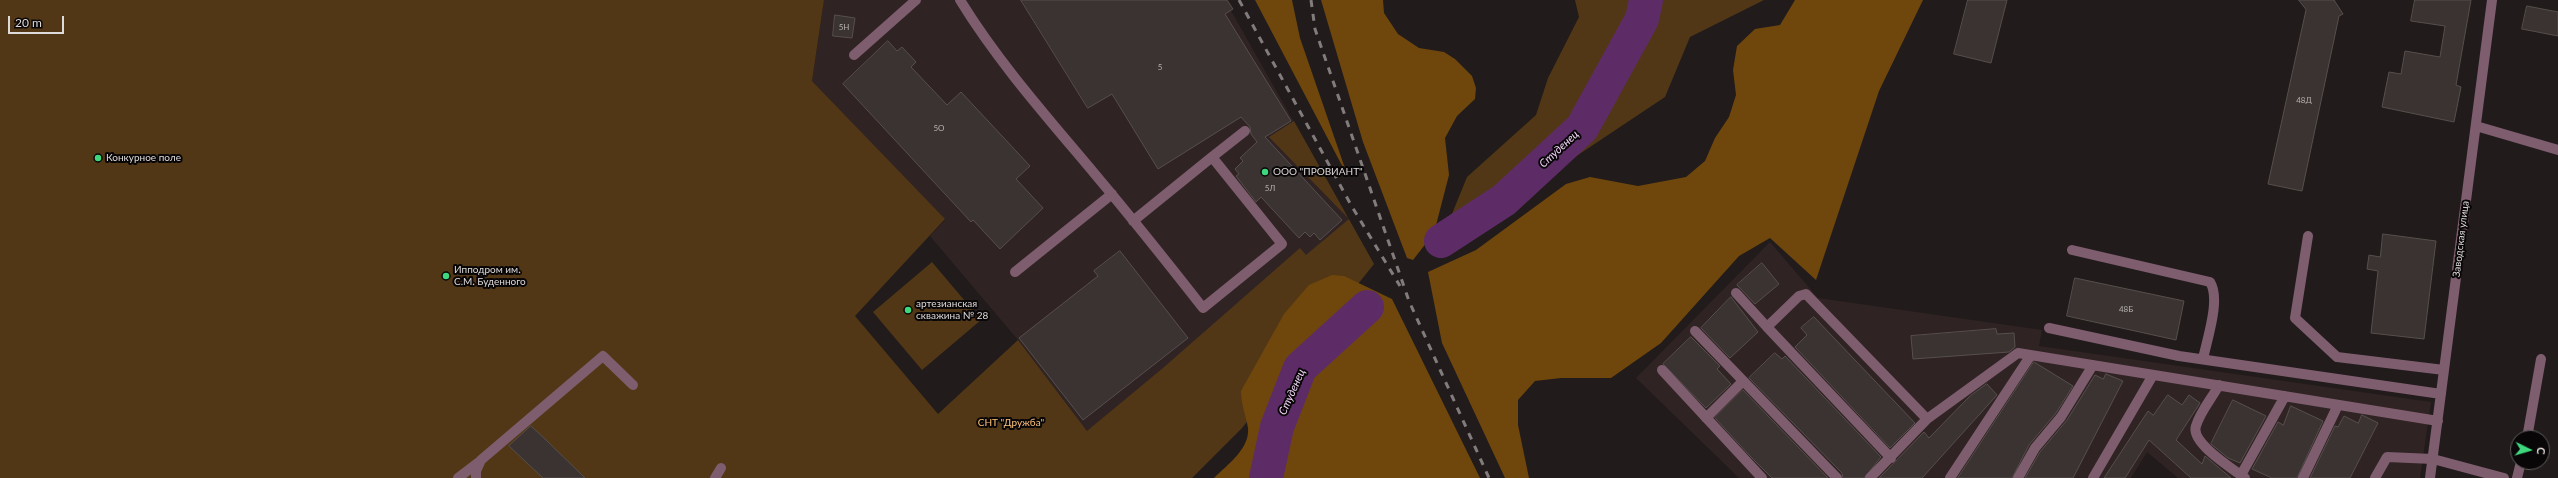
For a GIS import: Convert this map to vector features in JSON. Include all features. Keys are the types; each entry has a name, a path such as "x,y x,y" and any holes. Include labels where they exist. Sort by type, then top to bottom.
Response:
{"street":[{"path":"854,55 916,0"},
{"path":"960,0 1011,74 1112,194 1203,308 1282,244 1212,157"},
{"name":"Заводская улица","path":"2430,478 2492,0"},
{"path":"2476,126 2558,150"},
{"path":"1133,221 1244,131"},
{"path":"1015,272 1112,194"},
{"path":"2308,236 2295,318 2337,358 2444,370"},
{"path":"2072,250 2210,282 2215,289 2215,300 2203,359"},
{"path":"1736,293 1891,458"},
{"path":"1767,326 1799,296 1806,294 1927,419"},
{"path":"2049,328 2203,359 2441,394"},
{"path":"1695,331 1837,478"},
{"path":"1870,478 1891,458 1927,419 2018,353 2438,421"},
{"path":"1950,478 2031,355"},
{"path":"458,478 603,356 633,385"},
{"path":"2528,430 2541,359"},
{"path":"2018,478 2035,448 2061,417 2092,365"},
{"path":"1662,370 1762,478"},
{"path":"2093,478 2153,375"},
{"path":"1706,418 1743,381"},
{"path":"2219,385 2195,427 2196,437 2203,446 2243,476 2285,396"},
{"path":"2303,478 2338,405"},
{"path":"2376,478 2387,457 2433,459 2504,478"},
{"path":"476,478 476,471 481,460"},
{"path":"715,478 721,468"}],"shaded area":[{"path":"824,0 1225,0 1374,264 1242,428 1192,478 1087,431 1018,340 930,236 945,220 812,81"},
{"path":"1255,0 1292,0 1300,38 1348,177"},
{"path":"1321,0 1383,0 1384,13 1398,34 1419,48 1444,52 1455,59 1472,76 1476,88 1475,99 1457,116 1445,138 1449,175 1434,233 1413,260 1407,258 1363,142"},
{"path":"1795,0 1923,0 1879,91 1816,280 1770,238 1739,256 1661,343 1611,378 1561,378 1535,381 1518,400 1518,425 1529,478 1505,478 1442,343 1428,272 1476,250 1566,184 1590,177 1638,186 1686,177 1705,161 1715,138 1729,117 1736,95 1733,70 1737,46 1755,29 1780,25"},
{"path":"1770,242 1818,298 2042,330 2039,346 2431,402 2420,478 2178,478 2147,452 2131,478 1739,478 1636,378"},
{"path":"1332,275 1344,276 1392,299 1480,478 1214,478 1242,450 1248,436 1248,428 1241,391 1284,314 1309,285"}],"green space":[{"name":"Ипподром им. С.М. Буденного","path":"0,0 824,0 812,81 945,219 855,316 938,414 1018,340 1087,431 1163,368 1300,248 1306,255 1349,219 1374,264 1242,428 1192,478 0,478"},
{"path":"1575,0 1764,0 1690,37 1665,97 1569,161 1499,223 1441,241 1467,177 1536,115 1548,78 1579,17"},
{"path":"1294,121 1349,219 1269,137"},
{"path":"932,262 981,320 922,370 873,312"}],"building":[{"path":"1021,0 1227,0 1233,9 1225,14 1291,121 1265,137 1342,220 1320,240 1314,233 1310,237 1305,232 1299,238 1261,197 1256,202 1236,176 1239,174 1235,169 1243,161 1240,158 1257,142 1251,134 1250,127 1241,117 1158,169 1112,94 1088,108"},
{"path":"1968,0 2007,0 1991,63 1954,54"},
{"path":"2299,0 2334,0 2343,14 2339,16 2302,191 2268,184 2306,10"},
{"path":"2415,0 2471,0 2456,85 2461,87 2454,122 2382,107 2389,72 2401,74 2405,51 2440,57 2445,26 2411,21"},
{"path":"2527,6 2558,12 2558,36 2522,29"},
{"path":"835,15 855,18 852,38 833,36"},
{"path":"888,41 897,51 902,47 916,62 911,67 947,105 961,92 1030,166 1016,179 1043,208 1000,249 973,220 971,222 843,84"},
{"path":"2383,234 2436,241 2424,339 2371,333 2378,271 2367,269 2369,255 2380,257"},
{"path":"1120,251 1188,338 1083,420 1019,338 1098,276 1094,271"},
{"path":"1762,263 1779,284 1755,304 1737,285"},
{"path":"2075,278 2184,301 2176,340 2067,316"},
{"path":"1731,297 1758,332 1730,358 1701,328"},
{"path":"1814,317 1915,423 1890,448 1795,347 1807,335 1801,328"},
{"path":"1996,329 1997,334 2014,333 2015,347 2009,352 1913,359 1911,336"},
{"path":"1691,337 1720,366 1717,369 1731,384 1706,408 1663,364"},
{"path":"1775,353 1782,359 1785,356 1881,457 1864,478 1843,478 1842,473 1749,378"},
{"path":"2034,362 2073,386 2056,413 2029,445 2012,478 1958,478"},
{"path":"2106,374 2123,381 2073,478 2025,478 2040,452 2067,420 2095,375 2103,379"},
{"path":"1987,384 1997,395 1922,478 1879,478 1924,432 1929,438 1970,396"},
{"path":"1743,390 1828,478 1772,478 1750,456 1715,418"},
{"path":"2168,395 2182,405 2189,395 2200,403 2176,440 2202,464 2205,456 2231,478 2191,478 2149,440 2125,478 2104,478 2148,411 2153,415"},
{"path":"2233,400 2266,416 2240,463 2228,458 2211,444"},
{"path":"2291,406 2323,421 2297,478 2272,478 2252,469 2278,422 2283,425"},
{"path":"2362,415 2378,423 2350,478 2310,478 2335,426 2338,427 2344,416 2358,423"},
{"path":"531,426 585,478 543,478 509,446"}],"waterway":[{"name":"Студенец","path":"1441,241 1504,200 1582,128 1642,19 1646,0"},
{"name":"Студенец","path":"1266,478 1277,427 1300,368 1367,307"}],"railway":[{"path":"1239,0 1351,205 1400,286"},
{"path":"1311,0 1315,29 1409,301 1489,478"}],"place":[{"name":"Конкурное поле","path":"98,158"},
{"name":"ООО \"ПРОВИАНТ\"","path":"1265,172"},
{"name":"Ипподром им. С.М. Буденного","path":"446,276"},
{"name":"артезианская скважина № 28","path":"908,310"}],"park label":[{"name":"СНТ \"Дружба\"","path":"1011,423"}]}
